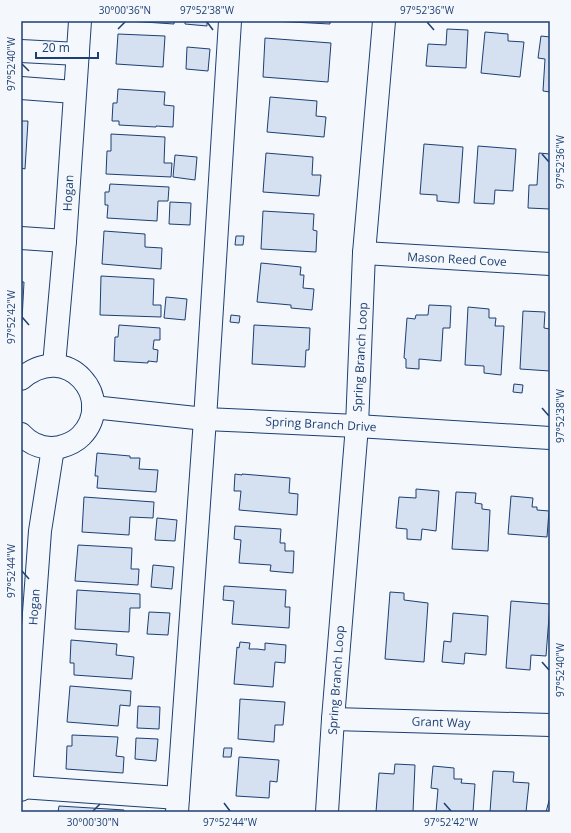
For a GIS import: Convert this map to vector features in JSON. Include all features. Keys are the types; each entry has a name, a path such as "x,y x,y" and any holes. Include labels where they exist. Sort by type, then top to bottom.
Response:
{"street":[{"name":"Hogan","path":"54,365 65,241 80,21"},
{"path":"21,788 178,805 205,419 230,21"},
{"name":"Spring Branch Loop","path":"327,812 333,719 357,426 364,253 384,21"},
{"path":"21,52 78,54"},
{"path":"21,88 74,92"},
{"path":"21,238 65,241"},
{"name":"Mason Reed Cove","path":"364,253 550,264"},
{"path":"21,379 30,371 41,366 54,365 66,367 72,370 86,383 92,394 93,407 91,419 86,431 77,440 66,446 53,448 39,446 26,440 21,434"},
{"name":"Spring Branch Drive","path":"93,407 205,419 357,426 550,438"},
{"name":"Hogan","path":"21,788 30,530 53,448"},
{"name":"Grant Way","path":"333,719 550,725"}],"building":[{"path":"129,21 174,21 174,24"},
{"path":"185,21 207,21 207,26 185,24"},
{"path":"273,21 330,21 330,24"},
{"path":"447,29 468,30 466,68 426,66 428,44 446,45"},
{"path":"485,32 508,34 508,41 524,42 520,77 481,73"},
{"path":"118,34 165,36 163,67 116,64"},
{"path":"541,36 550,37 550,92 543,91 545,59 538,58"},
{"path":"265,38 331,43 328,82 263,77"},
{"path":"187,47 210,49 208,71 186,69"},
{"path":"118,89 165,92 164,105 174,106 173,127 119,125 119,121 112,121 113,103 117,103"},
{"path":"270,97 317,101 316,116 326,117 324,137 267,132"},
{"path":"21,121 28,121 25,169 21,168"},
{"path":"111,134 165,137 164,163 172,163 171,177 106,174 107,151 111,151"},
{"path":"424,144 463,147 459,203 437,201 437,195 420,194"},
{"path":"478,146 516,149 513,191 495,190 494,204 474,203"},
{"path":"266,153 313,157 312,175 321,175 319,196 263,192"},
{"path":"539,153 550,154 550,209 528,208 529,185 537,185"},
{"path":"175,155 197,157 195,180 173,177"},
{"path":"110,184 169,187 168,201 158,201 157,221 107,218 108,205 105,205 105,192 109,192"},
{"path":"170,202 191,203 190,225 169,224"},
{"path":"263,211 314,214 313,230 317,231 316,252 261,249"},
{"path":"104,231 145,234 145,247 162,248 161,269 102,264"},
{"path":"236,236 244,236 243,245 235,245"},
{"path":"261,263 301,267 300,275 304,275 303,288 314,289 312,310 291,308 291,305 257,302"},
{"path":"101,276 154,279 153,305 161,305 161,317 100,315"},
{"path":"21,282 24,282 21,339"},
{"path":"166,297 187,299 185,320 164,318"},
{"path":"429,305 451,306 450,328 443,328 441,361 419,359 419,369 406,368 406,359 404,358 407,318 415,319 416,315 428,315"},
{"path":"468,307 489,309 489,318 496,318 495,326 504,326 501,375 484,373 484,366 465,365"},
{"path":"523,311 545,312 544,328 550,329 550,371 520,369"},
{"path":"231,315 240,316 239,323 230,322"},
{"path":"119,325 160,328 160,340 154,340 153,349 158,350 157,362 148,361 148,363 114,361 115,337 118,337"},
{"path":"254,325 310,328 309,350 306,350 305,367 252,364"},
{"path":"514,384 523,385 522,393 513,392"},
{"path":"97,453 140,458 139,469 158,470 156,492 97,488 98,476 95,476"},
{"path":"235,474 290,478 289,493 298,494 297,515 239,510 241,491 234,491"},
{"path":"416,489 439,491 436,531 422,529 421,540 407,539 407,529 396,528 399,497 416,498"},
{"path":"456,492 476,493 475,503 482,504 482,509 490,510 488,551 452,549"},
{"path":"511,496 533,498 532,507 537,507 537,510 549,511 547,537 508,534"},
{"path":"84,497 154,502 153,518 130,517 129,535 82,532"},
{"path":"157,518 177,520 175,541 155,540"},
{"path":"235,526 281,529 280,543 285,543 285,551 294,551 293,573 270,571 271,565 239,563 241,540 234,539"},
{"path":"78,545 132,548 131,569 139,569 138,585 75,581"},
{"path":"153,565 174,567 172,589 151,587"},
{"path":"224,586 286,590 285,607 290,607 289,628 232,624 234,601 223,600"},
{"path":"77,590 140,594 140,608 130,608 129,632 75,629"},
{"path":"390,592 404,593 404,600 428,603 424,662 385,659"},
{"path":"511,601 550,604 546,656 531,655 530,670 506,668"},
{"path":"149,612 170,613 168,635 147,634"},
{"path":"453,613 488,616 486,655 465,653 464,664 442,662 444,641 451,642"},
{"path":"71,640 117,644 116,655 134,657 132,679 74,675 74,663 70,663"},
{"path":"240,642 250,643 249,649 265,650 265,643 286,645 285,663 275,662 273,687 234,684 237,647 239,648"},
{"path":"70,686 131,691 130,706 120,705 118,726 67,722"},
{"path":"240,699 285,702 283,725 275,725 274,742 238,739"},
{"path":"138,706 160,707 159,729 137,728"},
{"path":"72,735 118,737 116,756 124,757 123,773 66,769 67,746 72,746"},
{"path":"136,738 158,739 156,761 135,759"},
{"path":"224,748 232,748 231,757 223,757"},
{"path":"239,757 279,760 277,782 270,781 269,798 236,796"},
{"path":"395,764 415,765 413,812 376,812 379,773 394,774"},
{"path":"433,766 454,768 454,779 462,779 461,783 475,784 473,812 436,812 438,789 431,788"},
{"path":"493,771 514,772 513,782 529,783 526,812 490,812"},
{"path":"550,797 550,812 546,812"},
{"path":"59,806 124,810 124,812 58,812"}]}
